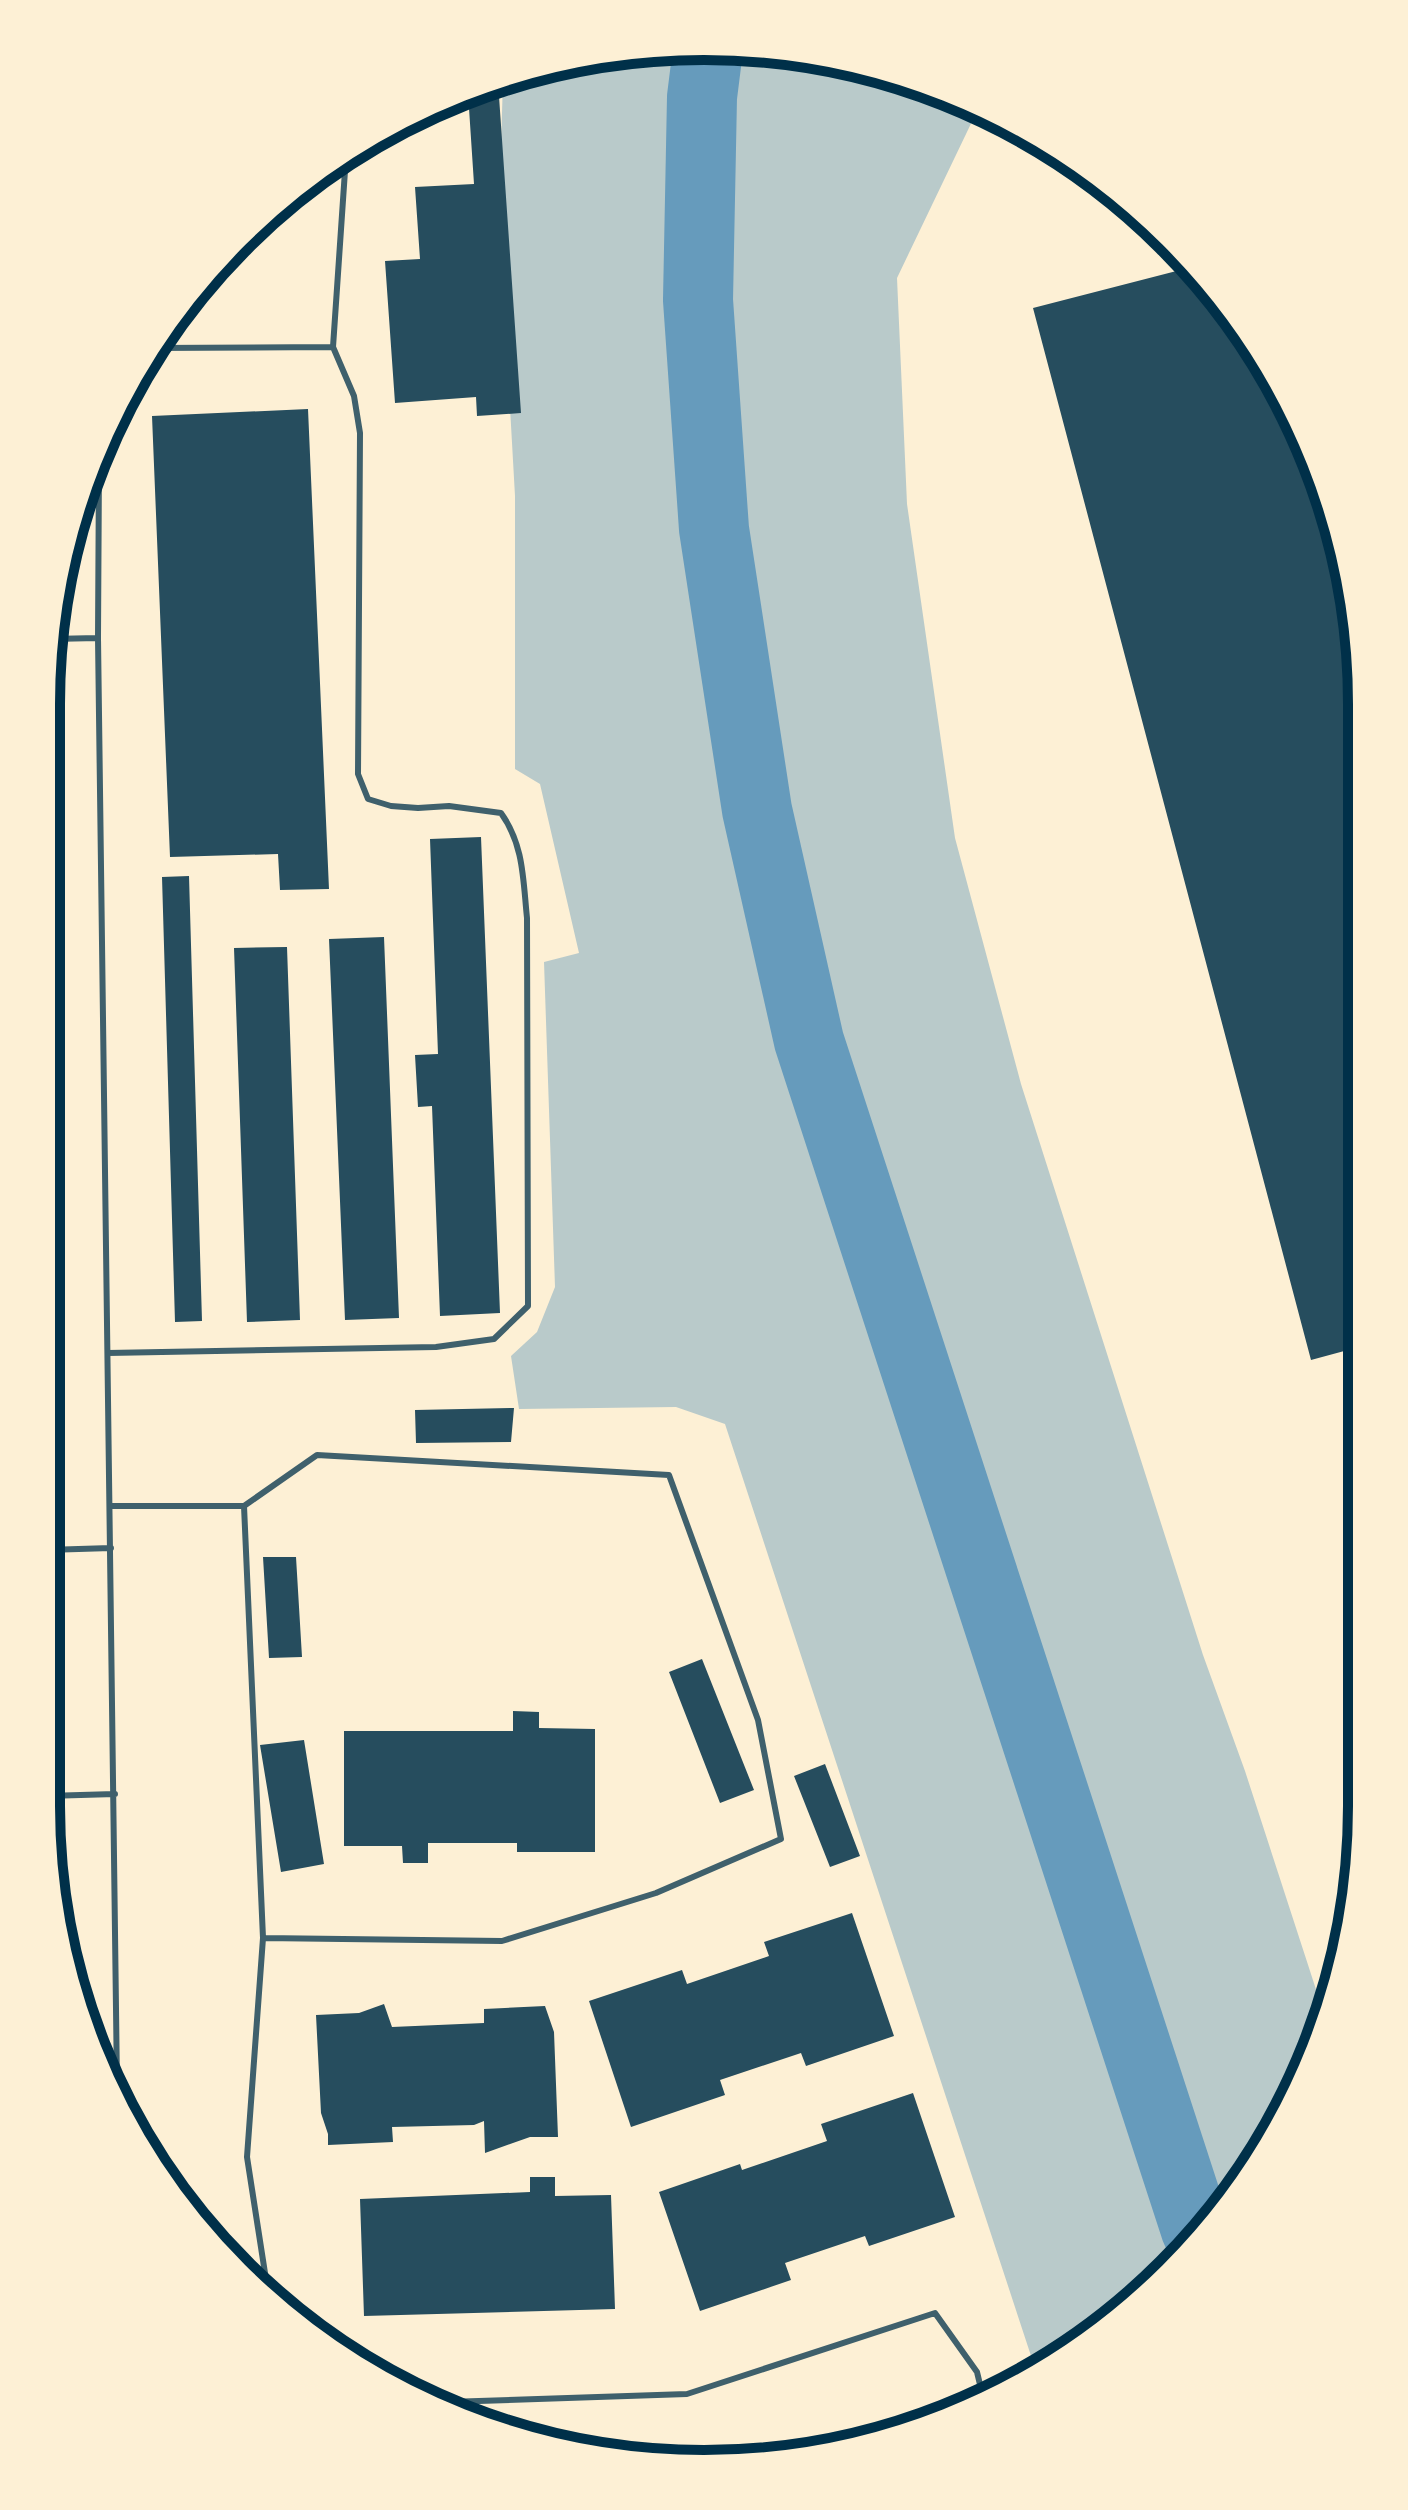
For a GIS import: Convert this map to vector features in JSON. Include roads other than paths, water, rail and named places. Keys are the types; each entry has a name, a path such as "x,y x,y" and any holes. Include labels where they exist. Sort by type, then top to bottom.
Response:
{"lane":[{"path":"108,1353 436,1347 494,1339 528,1306 527,918 522,866 514,831 501,813 449,806 391,806 368,799 358,774 360,433 354,396 333,347 345,170"},
{"path":"168,348 333,347"},
{"path":"99,484 98,638 117,2070"},
{"path":"64,639 98,638"},
{"path":"111,1506 244,1506 317,1455 669,1475 758,1720 781,1839 656,1893 502,1941 263,1938"},
{"path":"244,1506 263,1938 247,2157 266,2277"},
{"path":"60,1550 111,1548"},
{"path":"60,1796 115,1794"},
{"path":"460,2402 687,2394 935,2313 977,2372 981,2388"}],"waterway":[{"path":"707,60 702,97 698,300 714,529 757,810 809,1041 1194,2224"}]}
